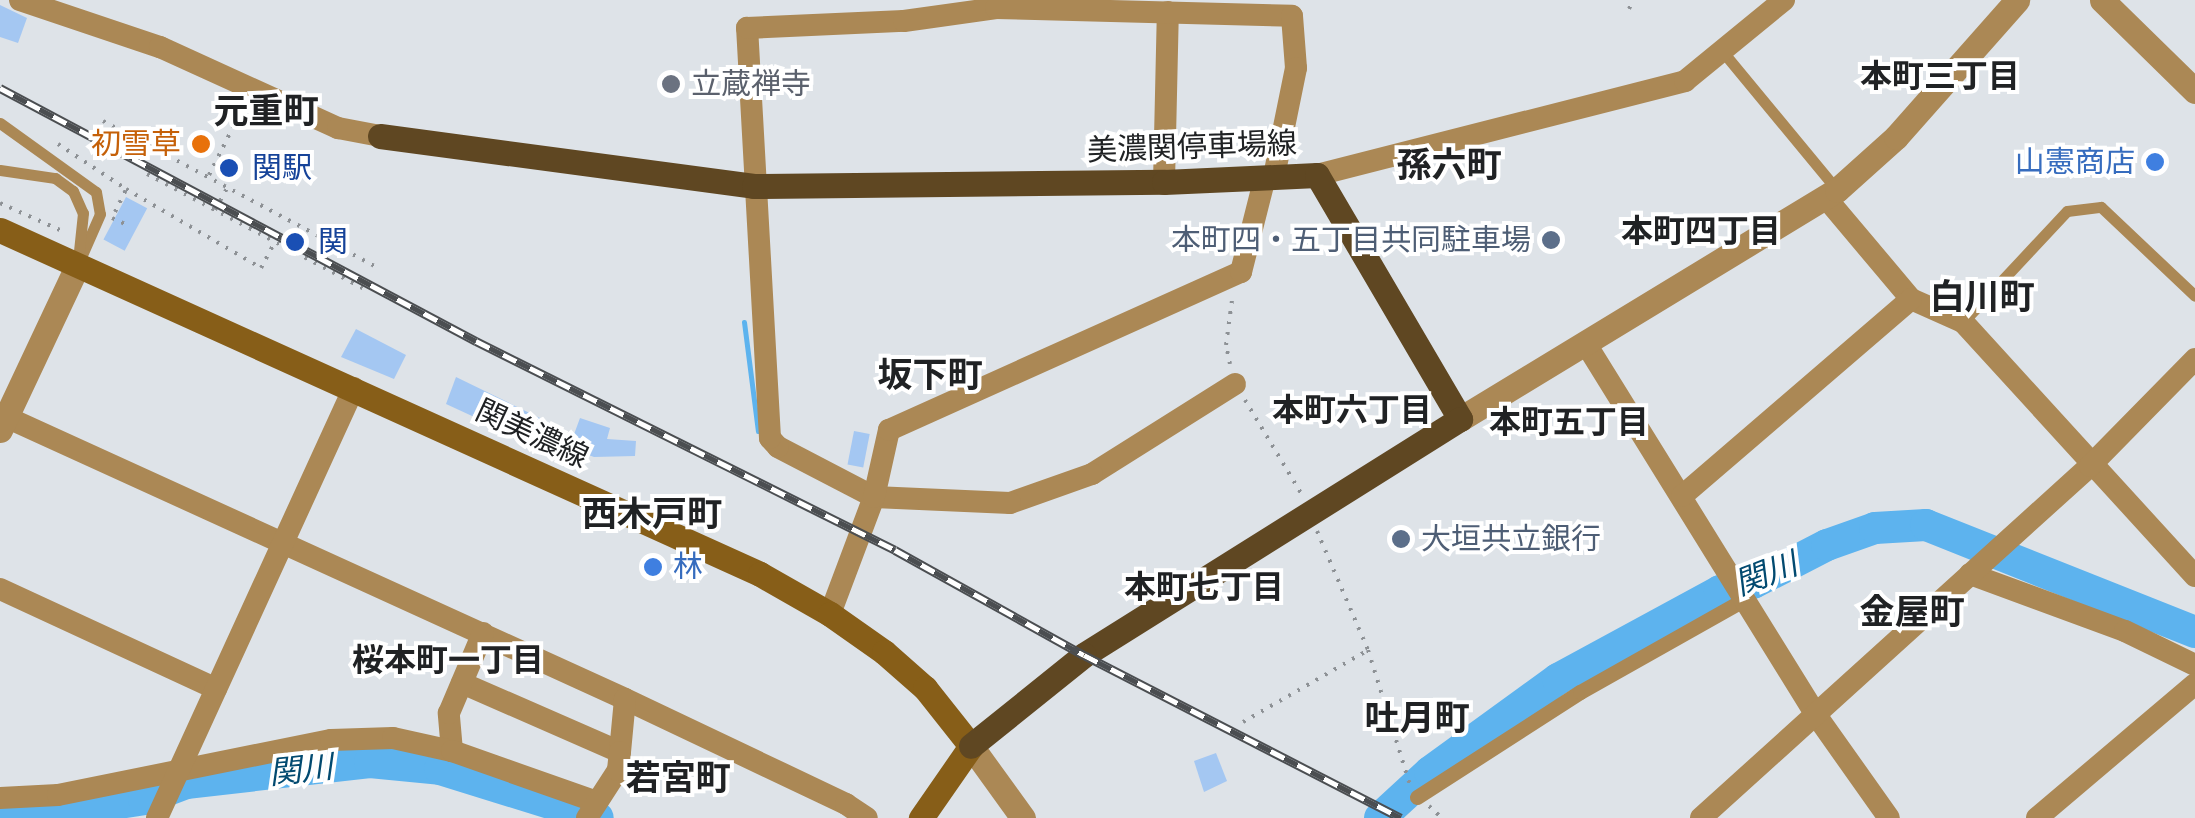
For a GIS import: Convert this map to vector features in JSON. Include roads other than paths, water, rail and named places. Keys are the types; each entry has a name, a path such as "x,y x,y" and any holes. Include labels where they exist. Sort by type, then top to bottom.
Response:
{"main road":[{"name":"美濃関停車場線","path":"380,136 754,186 1164,182 1317,175 1460,419"},
{"name":"関美濃線","path":"0,230 760,574 830,614 884,652 925,688 971,746"},
{"path":"921,818 971,746 1084,654 1460,419"}],"street":[{"path":"20,0 160,47 338,128 380,136"},
{"path":"1317,175 1686,81 1784,0"},
{"path":"1460,419 1831,194 1896,137 2017,0"},
{"path":"2102,0 2194,88"},
{"path":"830,614 874,498 888,430 1241,272 1270,177 1296,68 1292,16 996,8 904,21 747,28 770,438 778,447 874,498 1010,503 1092,474 1235,384"},
{"path":"1164,182 1168,12"},
{"path":"1831,194 1911,299 1963,322 2090,466 2195,576"},
{"path":"77,266 3,423 284,542 626,698 846,804 867,818"},
{"path":"1682,496 1911,299"},
{"path":"1586,344 1816,716 1888,818"},
{"path":"1701,818 2090,466 2195,359"},
{"path":"157,818 354,388"},
{"path":"1976,569 2125,631 2195,665"},
{"path":"0,589 216,689"},
{"path":"1417,797 1580,692 1744,599"},
{"path":"452,750 450,713 483,633"},
{"path":"462,683 620,752"},
{"path":"2037,818 2195,684"},
{"path":"0,798 58,795 178,774 331,740 393,738 452,750 590,810 618,770 626,698"},
{"path":"971,746 1023,818"}],"lane":[{"path":"1723,52 1831,194"},
{"path":"0,123 96,192 100,214 77,266"},
{"path":"0,170 54,178 74,191 84,213 77,266"},
{"path":"1963,322 2068,212 2101,207 2195,296"}],"waterway":[{"path":"744,322 758,431"},
{"name":"関川","path":"1380,818 1430,772 1558,679 1720,591 1753,583 1827,545 1875,528 1926,525 2195,632"},
{"name":"関川","path":"0,816 38,816 144,799 186,783 370,762 440,769 598,818"}],"railway":[{"path":"0,88 476,341 895,550 1084,655 1401,818"}],"place":[{"name":"立蔵禅寺","path":"671,84"},
{"name":"初雪草","path":"201,144"},
{"name":"山憲商店","path":"2155,162"},
{"name":"関駅","path":"229,168"},
{"name":"本町四・五丁目共同駐車場","path":"1551,240"},
{"name":"関","path":"295,242"},
{"name":"大垣共立銀行","path":"1401,539"},
{"name":"林","path":"653,567"}],"district":[{"name":"本町三丁目","path":"1940,76"},
{"name":"元重町","path":"266,111"},
{"name":"孫六町","path":"1449,165"},
{"name":"本町四丁目","path":"1701,231"},
{"name":"白川町","path":"1982,297"},
{"name":"坂下町","path":"930,375"},
{"name":"本町六丁目","path":"1352,410"},
{"name":"本町五丁目","path":"1569,422"},
{"name":"西木戸町","path":"652,514"},
{"name":"本町七丁目","path":"1204,587"},
{"name":"金屋町","path":"1912,612"},
{"name":"桜本町一丁目","path":"448,660"},
{"name":"吐月町","path":"1417,718"},
{"name":"若宮町","path":"678,778"}]}
